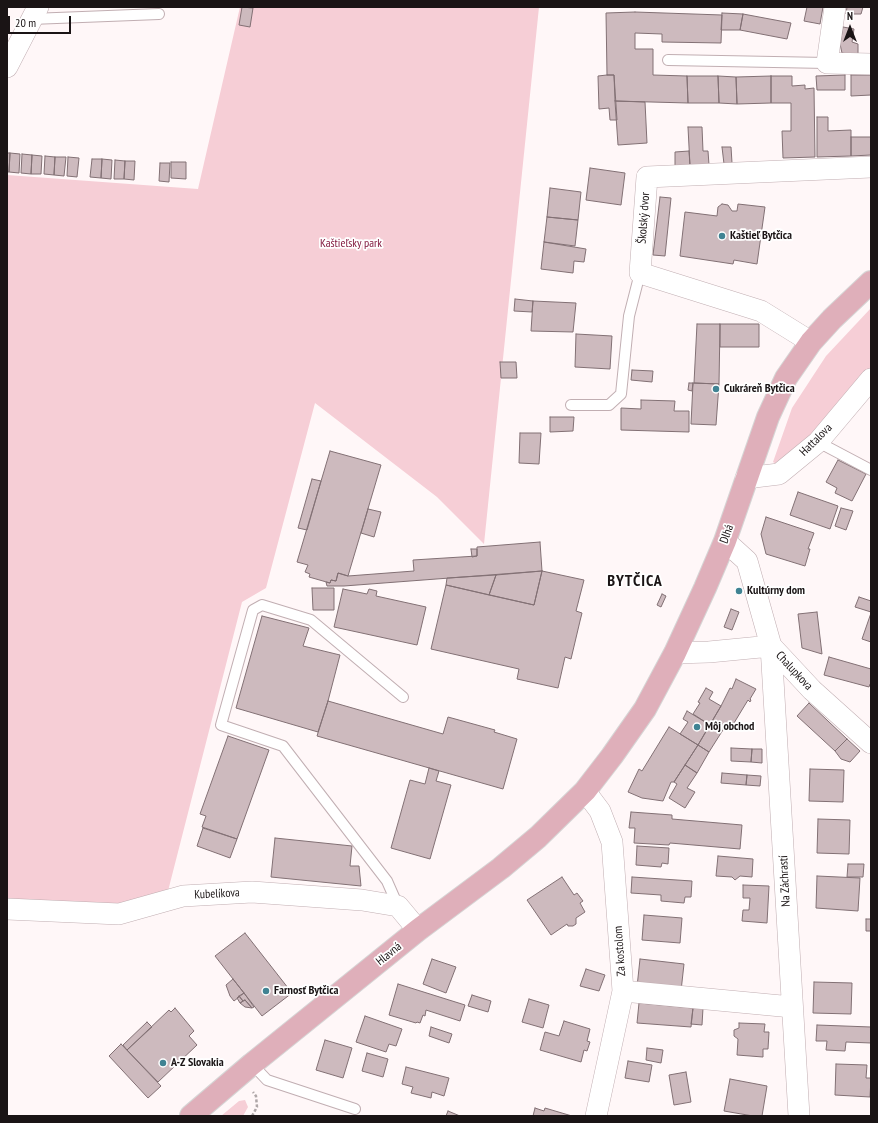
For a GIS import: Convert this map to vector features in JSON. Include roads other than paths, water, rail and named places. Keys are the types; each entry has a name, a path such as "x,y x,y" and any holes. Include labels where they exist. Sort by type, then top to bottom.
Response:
{"main road":[{"name":"Dlhá","path":"585,791 645,709 675,653 706,588 768,417 786,378 811,342 832,319 871,282"},
{"name":"Hlavná","path":"191,1116 252,1064 418,930 501,868 538,837 585,791"}],"street":[{"path":"835,7 827,63 871,64"},
{"path":"7,67 34,13"},
{"name":"Školský dvor","path":"640,272 647,177 871,167"},
{"path":"640,272 761,311 811,342"},
{"name":"Hattalova","path":"746,478 779,474 818,442 871,379"},
{"name":"Na Záchrastí","path":"724,541 747,560 771,646 799,1116"},
{"name":"Chalupkova","path":"675,653 709,652 771,646 812,690 871,743"},
{"name":"Za kostolom","path":"585,791 600,811 612,842 623,991 596,1116"},
{"name":"Kubelíkova","path":"7,909 119,914 182,896 252,892 362,900 398,906"},
{"path":"398,906 418,930"},
{"path":"623,991 792,1007"}],"lane":[{"path":"34,13 159,14"},
{"path":"668,60 827,63"},
{"path":"571,405 609,405 621,394 629,316 640,272"},
{"path":"818,442 871,470"},
{"path":"398,906 387,882 283,746 221,725 253,610 262,605 311,620 403,697"},
{"path":"252,1064 267,1080 355,1109"}],"place":[{"name":"Kaštieľ Bytčica","path":"722,236"},
{"name":"Cukráreň Bytčica","path":"716,389"},
{"name":"Kultúrny dom","path":"739,591"},
{"name":"Môj obchod","path":"697,727"},
{"name":"Farnosť Bytčica","path":"266,991"},
{"name":"A-Z Slovakia","path":"163,1063"}],"district":[{"name":"BYTČICA","path":"635,581"}],"park label":[{"name":"Kaštieľsky park","path":"351,244"}]}
